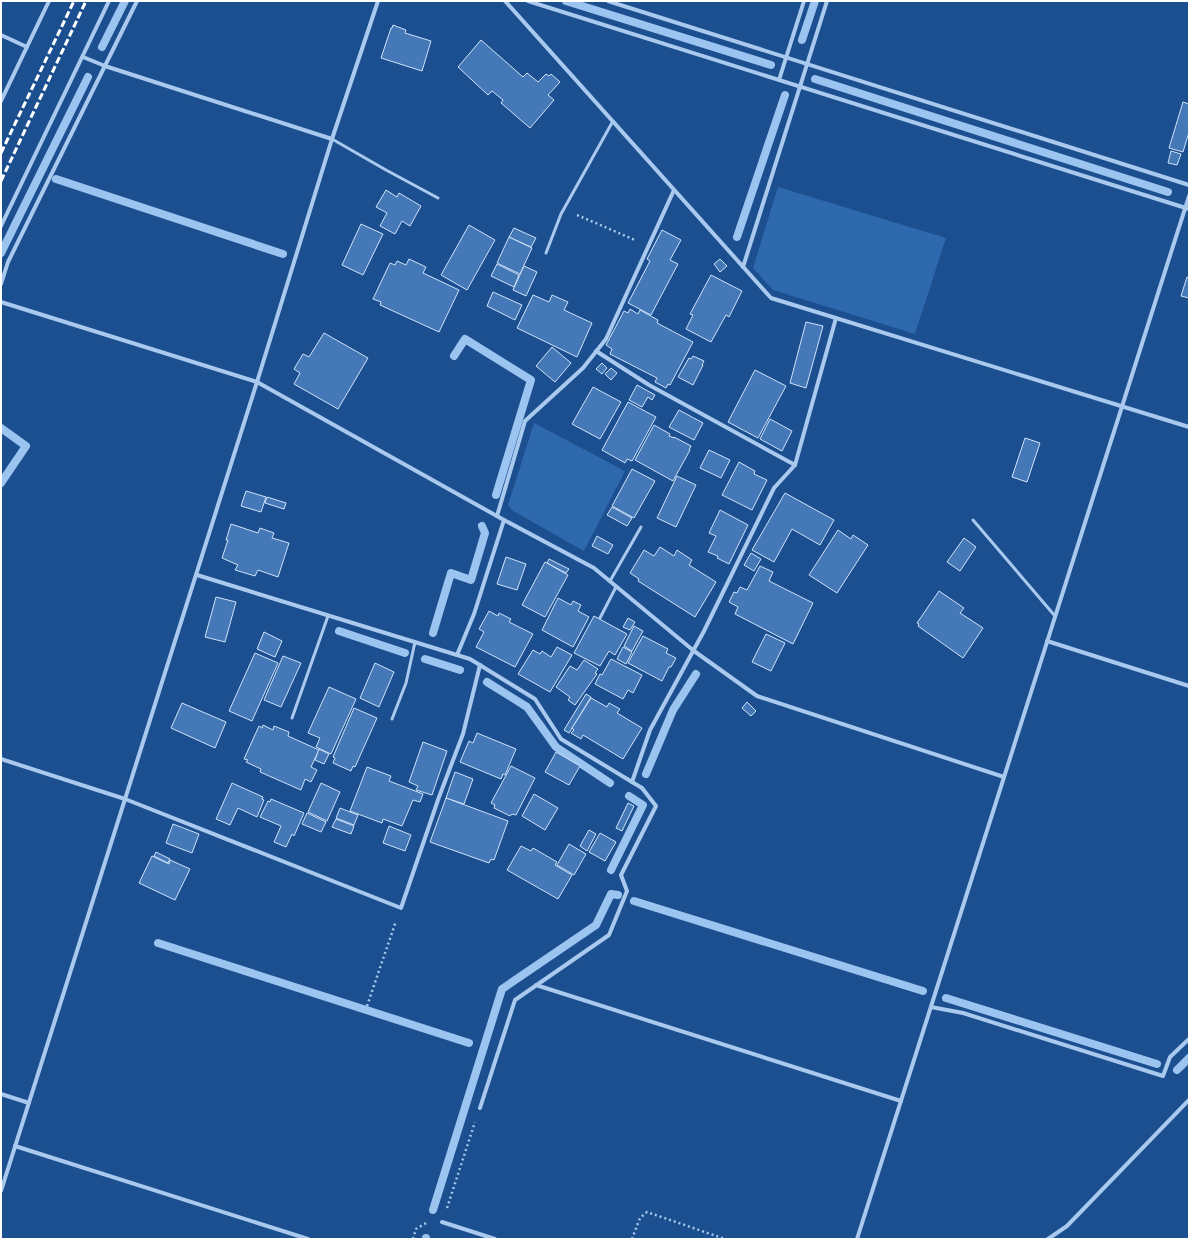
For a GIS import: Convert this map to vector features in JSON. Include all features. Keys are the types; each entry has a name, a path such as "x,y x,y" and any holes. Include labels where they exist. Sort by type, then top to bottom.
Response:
{"street":[{"path":"1,101 49,1"},
{"path":"1,226 109,1"},
{"path":"1,284 8,262 137,1"},
{"path":"1,1191 258,382 332,139 378,1"},
{"path":"505,1 771,298 1189,427"},
{"path":"528,1 1187,208"},
{"path":"608,1 1189,184"},
{"path":"779,80 804,1"},
{"path":"743,267 827,1"},
{"path":"1,35 27,47"},
{"path":"83,57 105,66 332,139"},
{"path":"497,516 525,421 583,368 606,339 674,190"},
{"path":"857,1239 1122,406 1187,208 1189,196"},
{"path":"1,302 258,382 504,520 594,568 694,651 757,696 1004,777"},
{"path":"632,782 650,730 694,651 774,488 795,465 836,318"},
{"path":"596,351 649,385 795,465"},
{"path":"457,655 474,614 504,520"},
{"path":"197,575 470,659 535,699 561,739 642,788 656,806 621,875 627,892 609,935 515,1000 480,1108"},
{"path":"1047,641 1189,686"},
{"path":"1,759 125,799 401,908 439,797 464,734 480,665"},
{"path":"536,985 900,1101"},
{"path":"931,1007 963,1013 1163,1076 1170,1057 1189,1039"},
{"path":"1,1094 29,1103"},
{"path":"1048,1239 1067,1226 1189,1100"},
{"path":"15,1146 308,1239"},
{"path":"442,1222 495,1239"}],"lane":[{"path":"546,253 564,210 613,121"},
{"path":"332,139 438,198"},
{"path":"973,520 1055,616"},
{"path":"610,581 641,527"},
{"path":"600,618 616,587"},
{"path":"292,718 328,616"},
{"path":"392,718 406,683 415,642"}],"path":[{"path":"564,210 649,246"},
{"path":"368,1006 401,908"},
{"path":"413,1239 416,1229 422,1225 428,1222 442,1222 480,1108"},
{"path":"632,1239 640,1218 647,1212 725,1239"}],"shaded area":[{"path":"778,187 946,238 915,334 773,290 753,268"},
{"path":"534,423 625,471 584,551 513,511 508,505"}],"building":[{"path":"393,25 406,30 405,33 431,41 422,71 381,58"},
{"path":"481,40 523,77 527,73 538,82 546,74 549,76 551,74 560,82 548,95 554,100 530,128 501,103 503,100 492,91 488,95 458,67"},
{"path":"1183,102 1189,104 1189,132 1183,152 1169,148"},
{"path":"1171,151 1181,154 1177,165 1168,163"},
{"path":"386,190 397,197 399,193 421,206 410,226 402,221 395,234 380,226 387,213 376,207"},
{"path":"361,224 383,234 363,275 342,265"},
{"path":"469,225 495,240 467,290 441,275"},
{"path":"514,228 536,238 531,247 509,237"},
{"path":"662,230 681,240 670,260 678,264 651,315 628,303 650,261 647,259"},
{"path":"509,237 532,248 520,274 497,263"},
{"path":"409,259 426,267 423,273 459,290 439,332 380,305 381,302 373,299 390,263 395,265 397,261 406,265"},
{"path":"720,259 727,266 720,272 714,264"},
{"path":"497,264 519,275 514,287 491,276"},
{"path":"524,266 537,272 526,296 513,290"},
{"path":"711,275 742,291 729,317 726,315 711,342 686,329 693,315 690,314"},
{"path":"1187,277 1189,278 1189,298 1181,296"},
{"path":"493,292 522,305 515,320 487,306"},
{"path":"533,295 549,302 552,295 568,302 564,310 592,323 577,357 517,328"},
{"path":"630,309 638,314 640,310 658,320 657,323 693,342 670,385 668,384 666,388 655,382 657,378 610,354 612,349 606,345 624,311 628,313"},
{"path":"806,322 823,326 806,388 790,383"},
{"path":"324,333 368,358 338,409 294,384 300,373 294,369 303,354 309,357"},
{"path":"552,347 571,363 555,382 536,366"},
{"path":"693,356 704,361 693,385 678,377 689,358 691,359"},
{"path":"602,363 607,368 602,374 596,369"},
{"path":"611,368 617,373 611,380 605,374"},
{"path":"755,370 786,386 758,438 728,422"},
{"path":"637,385 655,395 652,400 648,397 642,407 629,400"},
{"path":"593,387 621,402 600,439 572,424"},
{"path":"628,402 656,417 632,461 627,459 625,463 602,450"},
{"path":"679,410 703,423 694,440 669,427"},
{"path":"770,419 792,431 782,451 760,439"},
{"path":"654,425 670,434 669,436 691,446 673,481 635,460"},
{"path":"1025,438 1040,443 1027,482 1012,477"},
{"path":"709,450 730,460 721,478 700,468"},
{"path":"739,462 755,471 754,474 767,480 752,510 722,495"},
{"path":"632,469 655,481 634,518 612,506"},
{"path":"677,476 696,485 676,527 657,518"},
{"path":"246,491 266,497 261,512 241,506"},
{"path":"785,493 834,520 820,545 792,529 774,562 752,550"},
{"path":"267,497 286,503 284,509 265,503"},
{"path":"612,507 632,518 627,526 607,515"},
{"path":"720,510 748,525 729,564 717,558 718,556 708,552 716,536 709,533"},
{"path":"231,524 258,533 260,528 274,533 272,538 289,543 278,577 258,570 255,576 235,570 238,565 222,558"},
{"path":"838,530 851,539 853,535 868,545 837,593 809,575"},
{"path":"597,536 613,545 608,554 592,546"},
{"path":"964,538 976,547 960,571 947,562"},
{"path":"660,547 674,556 677,550 692,560 689,565 716,582 695,617 638,581 639,579 630,573 644,550 654,556"},
{"path":"751,553 761,559 754,571 744,565"},
{"path":"506,557 526,564 517,590 497,584"},
{"path":"549,559 569,569 566,573 547,563"},
{"path":"545,562 568,575 545,617 522,605"},
{"path":"760,566 773,572 769,581 813,603 793,644 735,614 738,607 729,602 734,592 737,593 740,587 747,590"},
{"path":"939,591 964,608 960,613 983,628 963,658 918,626 919,624 917,623"},
{"path":"216,597 236,602 225,642 205,637"},
{"path":"558,598 571,605 573,601 581,605 578,611 589,617 573,647 542,630"},
{"path":"489,611 498,616 499,613 511,619 509,622 533,634 515,667 476,647 484,632 479,629"},
{"path":"594,616 627,634 615,655 609,651 600,666 574,653"},
{"path":"628,618 635,622 630,630 623,627"},
{"path":"634,626 643,631 632,651 624,646"},
{"path":"264,632 282,641 275,657 257,649"},
{"path":"766,634 785,643 771,671 752,662"},
{"path":"643,636 668,649 666,653 676,658 671,667 669,667 662,681 628,663"},
{"path":"557,647 572,655 550,692 518,674 533,650 540,654 542,651 551,657"},
{"path":"623,647 632,652 626,664 617,659"},
{"path":"255,653 278,663 252,721 229,711"},
{"path":"283,656 301,663 281,707 264,700"},
{"path":"611,659 642,675 633,693 628,690 623,699 595,684"},
{"path":"584,660 598,669 595,673 597,674 575,705 568,700 570,697 556,687 570,666 577,670"},
{"path":"375,663 394,672 379,707 360,698"},
{"path":"329,687 356,699 331,754 316,747 320,738 308,733"},
{"path":"586,694 591,697 569,733 564,730"},
{"path":"591,698 607,707 609,703 620,709 617,713 642,728 623,759 583,735 581,739 571,733 574,730 572,728"},
{"path":"747,702 756,711 751,716 742,708"},
{"path":"182,703 226,722 215,748 171,728"},
{"path":"354,708 377,718 355,767 353,766 351,771 333,763 335,758 333,757"},
{"path":"263,725 273,730 274,726 289,732 288,736 319,750 311,767 317,770 311,782 305,779 301,790 260,772 261,769 246,762 248,760 244,759 259,726 262,728"},
{"path":"477,733 516,749 505,775 503,774 501,779 460,762 469,741 473,743"},
{"path":"423,742 447,751 432,795 416,790 418,786 409,782"},
{"path":"319,749 329,754 324,764 315,760"},
{"path":"556,752 580,766 569,785 545,772"},
{"path":"511,766 535,778 516,815 512,814 510,816 494,808 495,805 491,803"},
{"path":"367,767 391,776 389,781 423,794 420,802 413,800 402,826 383,819 382,823 350,811"},
{"path":"455,772 473,779 464,804 446,798"},
{"path":"232,783 263,797 262,799 264,800 257,817 238,808 230,825 216,819"},
{"path":"321,783 340,792 327,821 308,812"},
{"path":"534,794 558,808 545,830 522,816"},
{"path":"446,798 508,821 494,860 491,859 489,863 430,842"},
{"path":"271,799 304,813 294,836 292,834 286,847 274,842 281,826 260,817 268,801 270,802"},
{"path":"628,803 634,806 622,831 616,828"},
{"path":"340,808 358,815 354,825 336,818"},
{"path":"307,813 326,822 321,832 302,824"},
{"path":"336,819 354,826 351,834 332,827"},
{"path":"173,824 199,834 192,853 166,843"},
{"path":"389,826 411,835 405,851 383,843"},
{"path":"589,830 596,834 587,851 580,846"},
{"path":"600,833 616,842 605,861 589,852"},
{"path":"569,844 586,854 574,875 557,865"},
{"path":"521,846 531,851 533,848 557,862 555,865 572,875 558,899 507,870"},
{"path":"156,852 170,859 168,863 154,856"},
{"path":"152,856 169,864 170,860 190,869 175,900 139,883"}],"waterway":[{"path":"102,47 125,1"},
{"path":"566,1 771,65"},
{"path":"802,40 815,1"},
{"path":"1,253 88,77"},
{"path":"815,79 1168,192"},
{"path":"737,237 785,95"},
{"path":"56,179 283,254"},
{"path":"454,356 465,339 531,380 496,495"},
{"path":"1,428 26,446 1,483"},
{"path":"433,633 451,573 471,580 485,533 482,526"},
{"path":"339,631 405,653"},
{"path":"425,659 460,670"},
{"path":"646,774 673,710 696,674"},
{"path":"487,682 527,707 556,747 610,783"},
{"path":"611,870 643,805 629,796"},
{"path":"433,1210 502,989 596,925 611,894 618,895"},
{"path":"634,901 923,991"},
{"path":"158,943 469,1043"},
{"path":"946,998 1157,1064"},
{"path":"1177,1070 1189,1058"}],"railway":[{"path":"1,153 74,1"},
{"path":"1,181 86,1"}]}
